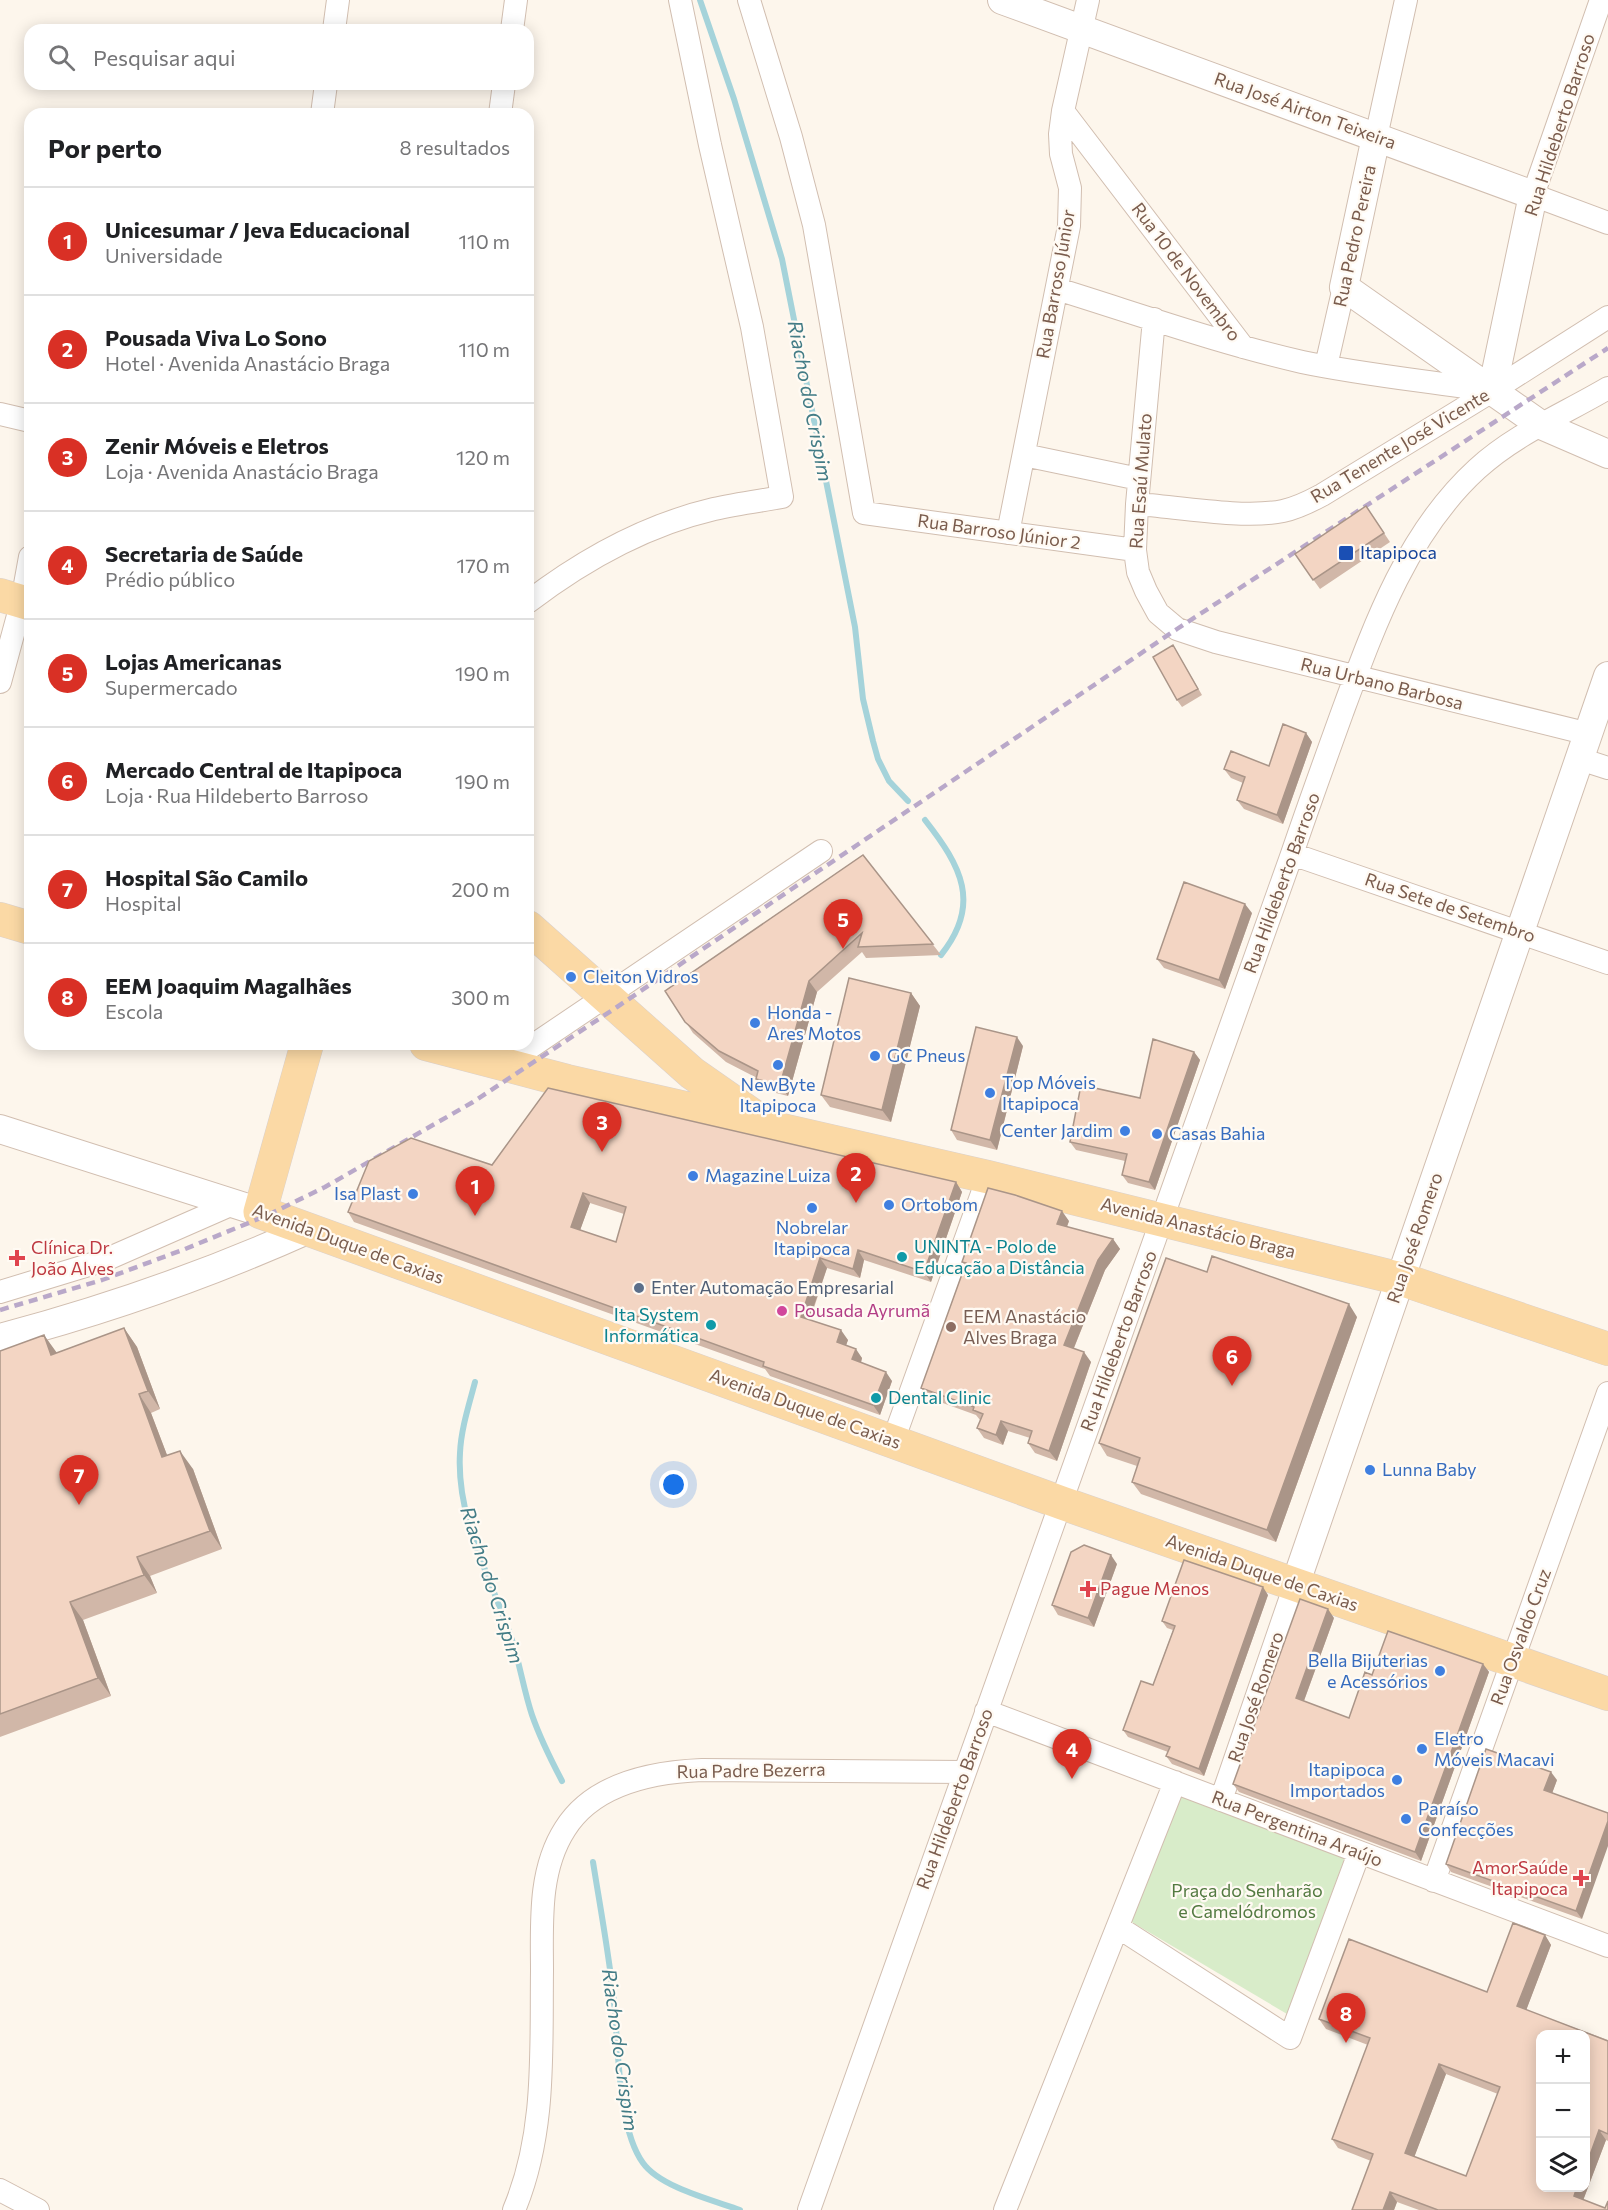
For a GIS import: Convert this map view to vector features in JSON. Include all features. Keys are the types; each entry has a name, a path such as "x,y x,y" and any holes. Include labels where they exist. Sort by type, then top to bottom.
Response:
{"main road":[{"path":"0,919 24,926"},
{"name":"Avenida Anastácio Braga","path":"534,932 711,1089 781,1131"},
{"path":"247,1207 305,1050"},
{"name":"Avenida Anastácio Braga","path":"448,1050 781,1131 1163,1219 1401,1279 1608,1349"},
{"name":"Avenida Duque de Caxias","path":"247,1207 1062,1503 1608,1694"}],"street":[{"path":"335,24 338,0"},
{"path":"513,24 516,0"},
{"path":"534,597 554,582 608,549 660,526 713,509 782,497 752,327 708,135 681,0"},
{"name":"Rua Barroso Júnior 2","path":"749,0 791,137 814,225 864,513 1135,550"},
{"name":"Rua José Airton Teixeira","path":"1002,0 1608,223"},
{"name":"Rua Barroso Júnior","path":"1008,533 1071,208 1068,178 1060,144 1063,111 1088,0"},
{"name":"Rua Pedro Pereira","path":"1326,366 1406,0"},
{"name":"Rua Hildeberto Barroso","path":"1492,391 1533,195 1601,0"},
{"path":"323,108 325,90"},
{"path":"501,108 503,90"},
{"name":"Rua 10 de Novembro","path":"1063,111 1243,347 1326,366 1492,391"},
{"path":"1344,287 1541,425 1608,454"},
{"path":"1057,289 1243,347"},
{"name":"Rua Tenente José Vicente","path":"1137,504 1252,513 1280,512 1295,508 1322,495 1608,317"},
{"name":"Rua Esaú Mulato","path":"1154,320 1139,479 1135,550 1138,572 1146,591 1158,613 1177,628"},
{"name":"Rua Hildeberto Barroso","path":"809,2210 1371,636 1399,574 1435,518 1476,470 1513,441 1608,388"},
{"path":"0,414 24,420"},
{"path":"1024,455 1139,479"},
{"path":"0,682 24,577"},
{"name":"Rua Urbano Barbosa","path":"1177,628 1216,642 1355,677 1585,746 1608,768"},
{"name":"Rua José Romero","path":"1221,1800 1608,676"},
{"path":"534,1047 611,1002 821,851"},
{"name":"Rua Sete de Setembro","path":"1292,854 1608,963"},
{"path":"504,1065 529,1050"},
{"name":"Avenida Duque de Caxias","path":"0,1129 247,1207"},
{"path":"892,1441 988,1177"},
{"path":"0,1292 105,1260 247,1207"},
{"path":"0,1338 109,1307 216,1269 309,1229"},
{"name":"Rua Osvaldo Cruz","path":"1434,1881 1608,1393"},
{"name":"Rua Pergentina Araújo","path":"986,1711 1608,1946"},
{"name":"Rua Padre Bezerra","path":"514,2210 530,2164 539,2103 542,1920 547,1870 565,1828 585,1807 606,1792 655,1774 702,1770 964,1772"},
{"path":"1005,2210 1175,1782"},
{"path":"1118,1927 1290,2038 1359,1853"},
{"path":"0,2190 38,2210"}],"green space":[{"name":"Praça do Senharão e Camelódromos","path":"1180,1794 1345,1857 1287,2014 1130,1921"}],"building":[{"name":"Itapipoca","path":"1366,506 1384,533 1313,580 1295,554"},
{"path":"1173,645 1198,689 1177,700 1153,657"},
{"path":"1283,724 1306,733 1277,815 1237,800 1245,777 1224,769 1231,751 1269,766"},
{"path":"863,855 933,944 858,947 862,933 809,981 780,1085 756,1079 758,1071 719,1051 685,1022 665,991"},
{"path":"1184,882 1245,904 1219,980 1157,959"},
{"name":"GC Pneus","path":"849,978 911,993 882,1110 821,1095"},
{"name":"Top Móveis Itapipoca","path":"976,1027 1017,1037 990,1140 951,1130"},
{"path":"1153,1039 1194,1052 1149,1182 1122,1175 1127,1154 1070,1142 1081,1085 1140,1098"},
{"path":"548,1088 956,1182 924,1272 858,1250 853,1269 820,1258 801,1317 841,1330 837,1342 856,1349 852,1359 886,1372 873,1405 763,1366 764,1362 348,1212 369,1161 411,1138 492,1165","holes":["583,1193 626,1207 616,1242 571,1227"]},
{"path":"988,1188 1062,1211 1057,1224 1113,1239 1098,1260 1064,1345 1084,1352 1049,1451 1028,1443 1032,1431 1001,1421 996,1435 977,1428 983,1414 973,1410 974,1407 921,1388 966,1263 962,1262"},
{"path":"1212,1256 1349,1304 1267,1530 1132,1482 1140,1458 1099,1443 1166,1258 1207,1272"},
{"path":"124,1328 148,1391 139,1394 162,1457 180,1451 210,1531 137,1557 144,1575 70,1602 98,1678 0,1714 0,1351 44,1335 51,1355"},
{"name":"Pague Menos","path":"1084,1545 1111,1555 1088,1618 1052,1605 1071,1552"},
{"path":"1184,1560 1263,1587 1199,1769 1166,1756 1170,1747 1123,1730 1141,1681 1153,1685 1175,1626 1162,1621"},
{"path":"1300,1599 1328,1609 1296,1698 1349,1718 1365,1672 1372,1675 1388,1631 1483,1664 1415,1852 1233,1784"},
{"path":"1486,1749 1551,1772 1544,1790 1608,1813 1608,1821 1576,1911 1446,1864"},
{"path":"1513,1923 1545,1935 1517,2006 1579,2030 1536,2030 1536,2192 1575,2192 1574,2196 1605,2208 1608,2201 1608,2210 1438,2210 1390,2192 1383,2210 1352,2210 1373,2154 1332,2139 1370,2038 1319,2019 1349,1939 1487,1992","holes":["1439,2064 1500,2087 1466,2176 1405,2153"]},
{"path":"1590,2034 1608,2041 1608,2134 1599,2130 1590,2155"}],"waterway":[{"name":"Riacho do Crispim","path":"700,0 734,99 782,259 855,627 863,699 873,741 878,759 889,781 908,801"},
{"name":"Riacho do Crispim","path":"925,820 957,869 962,886 961,919 954,936 941,955"},
{"name":"Riacho do Crispim","path":"475,1382 460,1453 460,1478 469,1525 512,1640 532,1715 562,1781"},
{"name":"Riacho do Crispim","path":"593,1862 611,1977 623,2105 634,2147 643,2163 661,2179 687,2192 740,2210"}],"railway":[{"path":"0,1310 102,1280 268,1215 325,1187 473,1102 1177,629 1608,348"}],"place":[{"name":"Itapipoca","path":"1346,553"},
{"name":"Lojas Americanas","path":"843,949"},
{"name":"Cleiton Vidros","path":"571,977"},
{"name":"Honda - Ares Motos","path":"755,1023"},
{"name":"GC Pneus","path":"875,1056"},
{"name":"NewByte Itapipoca","path":"778,1065"},
{"name":"Top Móveis Itapipoca","path":"990,1093"},
{"name":"Center Jardim","path":"1125,1131"},
{"name":"Casas Bahia","path":"1157,1134"},
{"name":"Zenir Móveis e Eletros","path":"602,1152"},
{"name":"Magazine Luiza","path":"693,1176"},
{"name":"Isa Plast","path":"413,1194"},
{"name":"Pousada Viva Lo Sono","path":"856,1203"},
{"name":"Ortobom","path":"889,1205"},
{"name":"Nobrelar Itapipoca","path":"812,1208"},
{"name":"Unicesumar / Jeva Educacional","path":"475,1216"},
{"name":"UNINTA - Polo de Educação a Distância","path":"902,1257"},
{"name":"Clínica Dr. João Alves","path":"17,1258"},
{"name":"Enter Automação Empresarial","path":"639,1288"},
{"name":"Pousada Ayrumã","path":"782,1311"},
{"name":"Ita System Informática","path":"711,1325"},
{"name":"EEM Anastácio Alves Braga","path":"951,1327"},
{"name":"Mercado Central de Itapipoca","path":"1232,1386"},
{"name":"Dental Clinic","path":"876,1398"},
{"name":"Lunna Baby","path":"1370,1470"},
{"name":"Hospital São Camilo","path":"79,1505"},
{"name":"Pague Menos","path":"1088,1589"},
{"name":"Bella Bijuterias e Acessórios","path":"1440,1671"},
{"name":"Eletro Móveis Macavi","path":"1422,1749"},
{"name":"Secretaria de Saúde","path":"1072,1779"},
{"name":"Itapipoca Importados","path":"1397,1780"},
{"name":"Paraíso Confecções","path":"1406,1819"},
{"name":"AmorSaúde Itapipoca","path":"1581,1878"},
{"name":"EEM Joaquim Magalhães","path":"1346,2043"}]}
